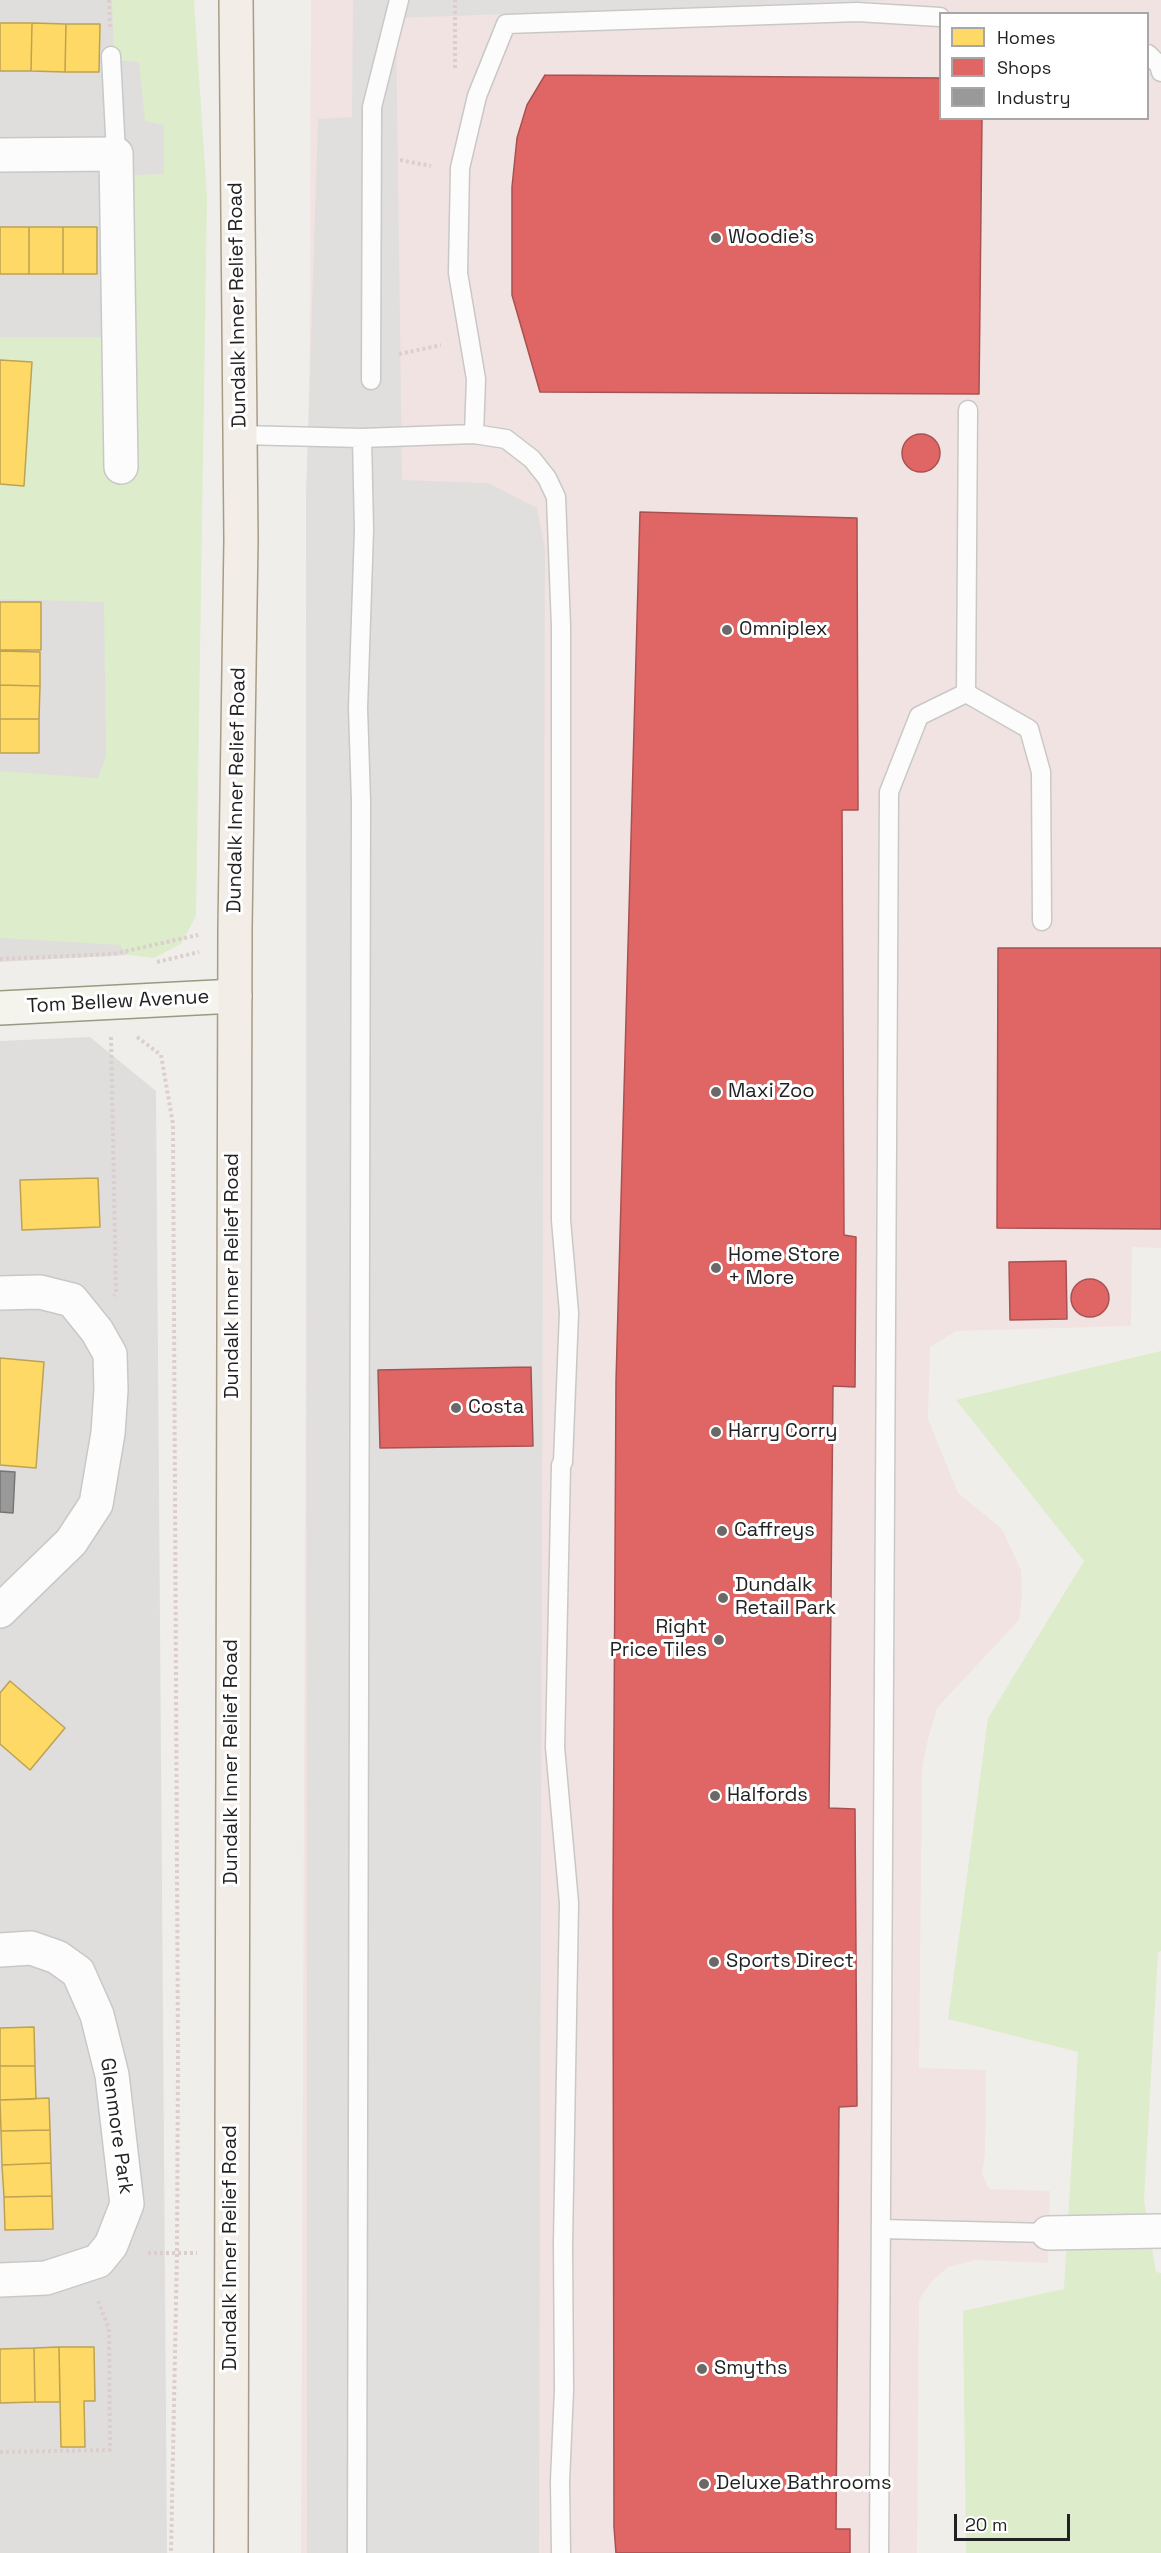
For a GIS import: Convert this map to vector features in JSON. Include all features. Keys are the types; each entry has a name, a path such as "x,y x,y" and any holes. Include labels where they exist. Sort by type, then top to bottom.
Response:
{"main road":[{"name":"Dundalk Inner Relief Road","path":"231,2553 235,927 241,540 236,0"}],"street":[{"path":"0,155 116,154 121,467"},
{"name":"Tom Bellew Avenue","path":"0,1008 127,1016 235,996"},
{"path":"0,1293 40,1292 72,1300 97,1331 110,1354 111,1390 108,1433 96,1504 71,1542 0,1611"},
{"name":"Glenmore Park","path":"0,1950 30,1948 57,1957 78,1972 97,2015 112,2075 127,2204 114,2236 95,2259"},
{"path":"1048,2233 1161,2231"},
{"path":"0,2280 46,2278 95,2259"}],"lane":[{"path":"371,380 372,107 399,0"},
{"path":"474,434 476,379 458,273 460,168 477,96 506,24 856,6 939,16"},
{"path":"1149,55 1159,65 1161,72"},
{"path":"111,56 116,154"},
{"path":"966,693 968,410"},
{"path":"240,435 362,438 474,434 506,440 532,459 547,478 556,497 561,627 561,1220 570,1313 563,1462 561,1465 555,1748 569,1903 564,2390 560,2481 561,2553"},
{"path":"357,2553 361,836 358,708 364,530 362,438"},
{"path":"966,693 1029,729 1041,772 1042,921"},
{"path":"879,2553 889,792 919,716 966,693"},
{"path":"881,2229 1048,2233"}],"path":[{"path":"372,145 382,154 419,165 460,168"},
{"path":"371,361 470,338"},
{"path":"0,959 113,954 235,927"},
{"path":"97,1331 116,1292 111,1035 127,1016 161,1054 173,1124 177,1546 177,2253 171,2553"},
{"path":"0,2452 110,2450 109,2330 95,2259 177,2253 231,2253"}],"shaded area":[{"path":"0,0 180,0 186,890 127,955 0,962"},
{"path":"311,0 1161,0 1161,1248 1132,1247 1131,1326 956,1331 930,1347 928,1419 958,1493 1002,1529 1021,1570 1022,1596 1019,1620 937,1708 928,1739 922,1769 919,2068 986,2070 985,2154 982,2174 989,2189 1050,2191 1048,2263 976,2260 948,2267 931,2282 919,2300 917,2553 301,2553"},
{"path":"353,0 891,0 396,18 402,480 488,483 537,508 545,549 539,2553 307,2553 306,493 318,119 352,117"},
{"path":"90,1037 156,1091 167,2553 0,2553 0,1041"}],"green space":[{"path":"112,0 194,0 207,197 196,916 181,944 154,958 128,955 120,945 0,938 0,771 98,778 106,756 104,602 0,599 0,337 108,337 109,176 164,174 164,125 145,121 139,62 114,60"},
{"path":"1161,1351 1161,1951 1158,1952 1144,2200 1156,2272 1161,2273 1161,2553 966,2553 963,2311 1064,2289 1078,2052 948,2019 988,1718 1084,1561 956,1400"}],"building: Homes":[{"path":"0,23 32,23 31,71 0,71"},
{"path":"32,23 66,24 65,72 31,71"},
{"path":"66,24 100,24 99,72 65,72"},
{"path":"0,227 29,227 29,274 0,274"},
{"path":"29,227 63,227 63,274 29,274"},
{"path":"63,227 97,227 97,274 63,274"},
{"path":"0,360 32,362 24,486 0,484"},
{"path":"0,602 41,602 41,650 0,650"},
{"path":"0,651 40,652 40,686 0,685"},
{"path":"0,685 40,686 39,719 0,719"},
{"path":"0,719 39,719 39,753 0,753"},
{"path":"98,1178 100,1227 22,1230 20,1180"},
{"path":"0,1358 44,1362 36,1468 0,1465"},
{"path":"10,1681 65,1728 30,1770 0,1744 0,1693"},
{"path":"34,2027 35,2066 0,2066 0,2028"},
{"path":"0,2066 35,2066 36,2099 0,2100"},
{"path":"49,2098 50,2130 1,2131 0,2100"},
{"path":"50,2130 51,2163 2,2165 1,2131"},
{"path":"51,2163 52,2196 4,2197 2,2165"},
{"path":"52,2196 53,2229 5,2230 4,2197"},
{"path":"59,2347 60,2402 35,2402 34,2348"},
{"path":"59,2347 94,2347 95,2401 84,2401 85,2447 61,2447"},
{"path":"34,2348 35,2402 0,2403 0,2349"}],"building: Shops":[{"path":"545,75 939,78 939,120 982,120 979,394 540,392 512,295 512,187 517,138 527,105"},
{"path":"921,434 934,440 940,453 934,466 921,472 908,466 902,453 908,440"},
{"name":"Dundalk Retail Park","path":"640,512 857,518 858,810 842,810 844,1235 856,1237 855,1387 833,1386 829,1808 855,1809 857,2106 839,2107 836,2529 850,2529 850,2553 616,2553 614,2527 613,1906 616,1381"},
{"path":"998,948 1161,948 1161,1229 997,1228"},
{"path":"1066,1261 1067,1319 1010,1320 1009,1262"},
{"path":"1090,1279 1103,1285 1109,1298 1103,1311 1090,1317 1077,1311 1071,1298 1077,1285"},
{"name":"Costa","path":"531,1367 533,1446 380,1448 378,1370"}],"building: Industry":[{"path":"0,1471 15,1472 13,1513 0,1512"}],"place":[{"name":"Woodie's","path":"716,238"},
{"name":"Omniplex","path":"727,630"},
{"name":"Maxi Zoo","path":"716,1092"},
{"name":"Home Store + More","path":"716,1268"},
{"name":"Costa","path":"456,1408"},
{"name":"Harry Corry","path":"716,1432"},
{"name":"Caffreys","path":"722,1531"},
{"name":"Dundalk Retail Park","path":"723,1598"},
{"name":"Right Price Tiles","path":"719,1640"},
{"name":"Halfords","path":"715,1796"},
{"name":"Sports Direct","path":"714,1962"},
{"name":"Smyths","path":"702,2369"},
{"name":"Deluxe Bathrooms","path":"704,2484"}]}
